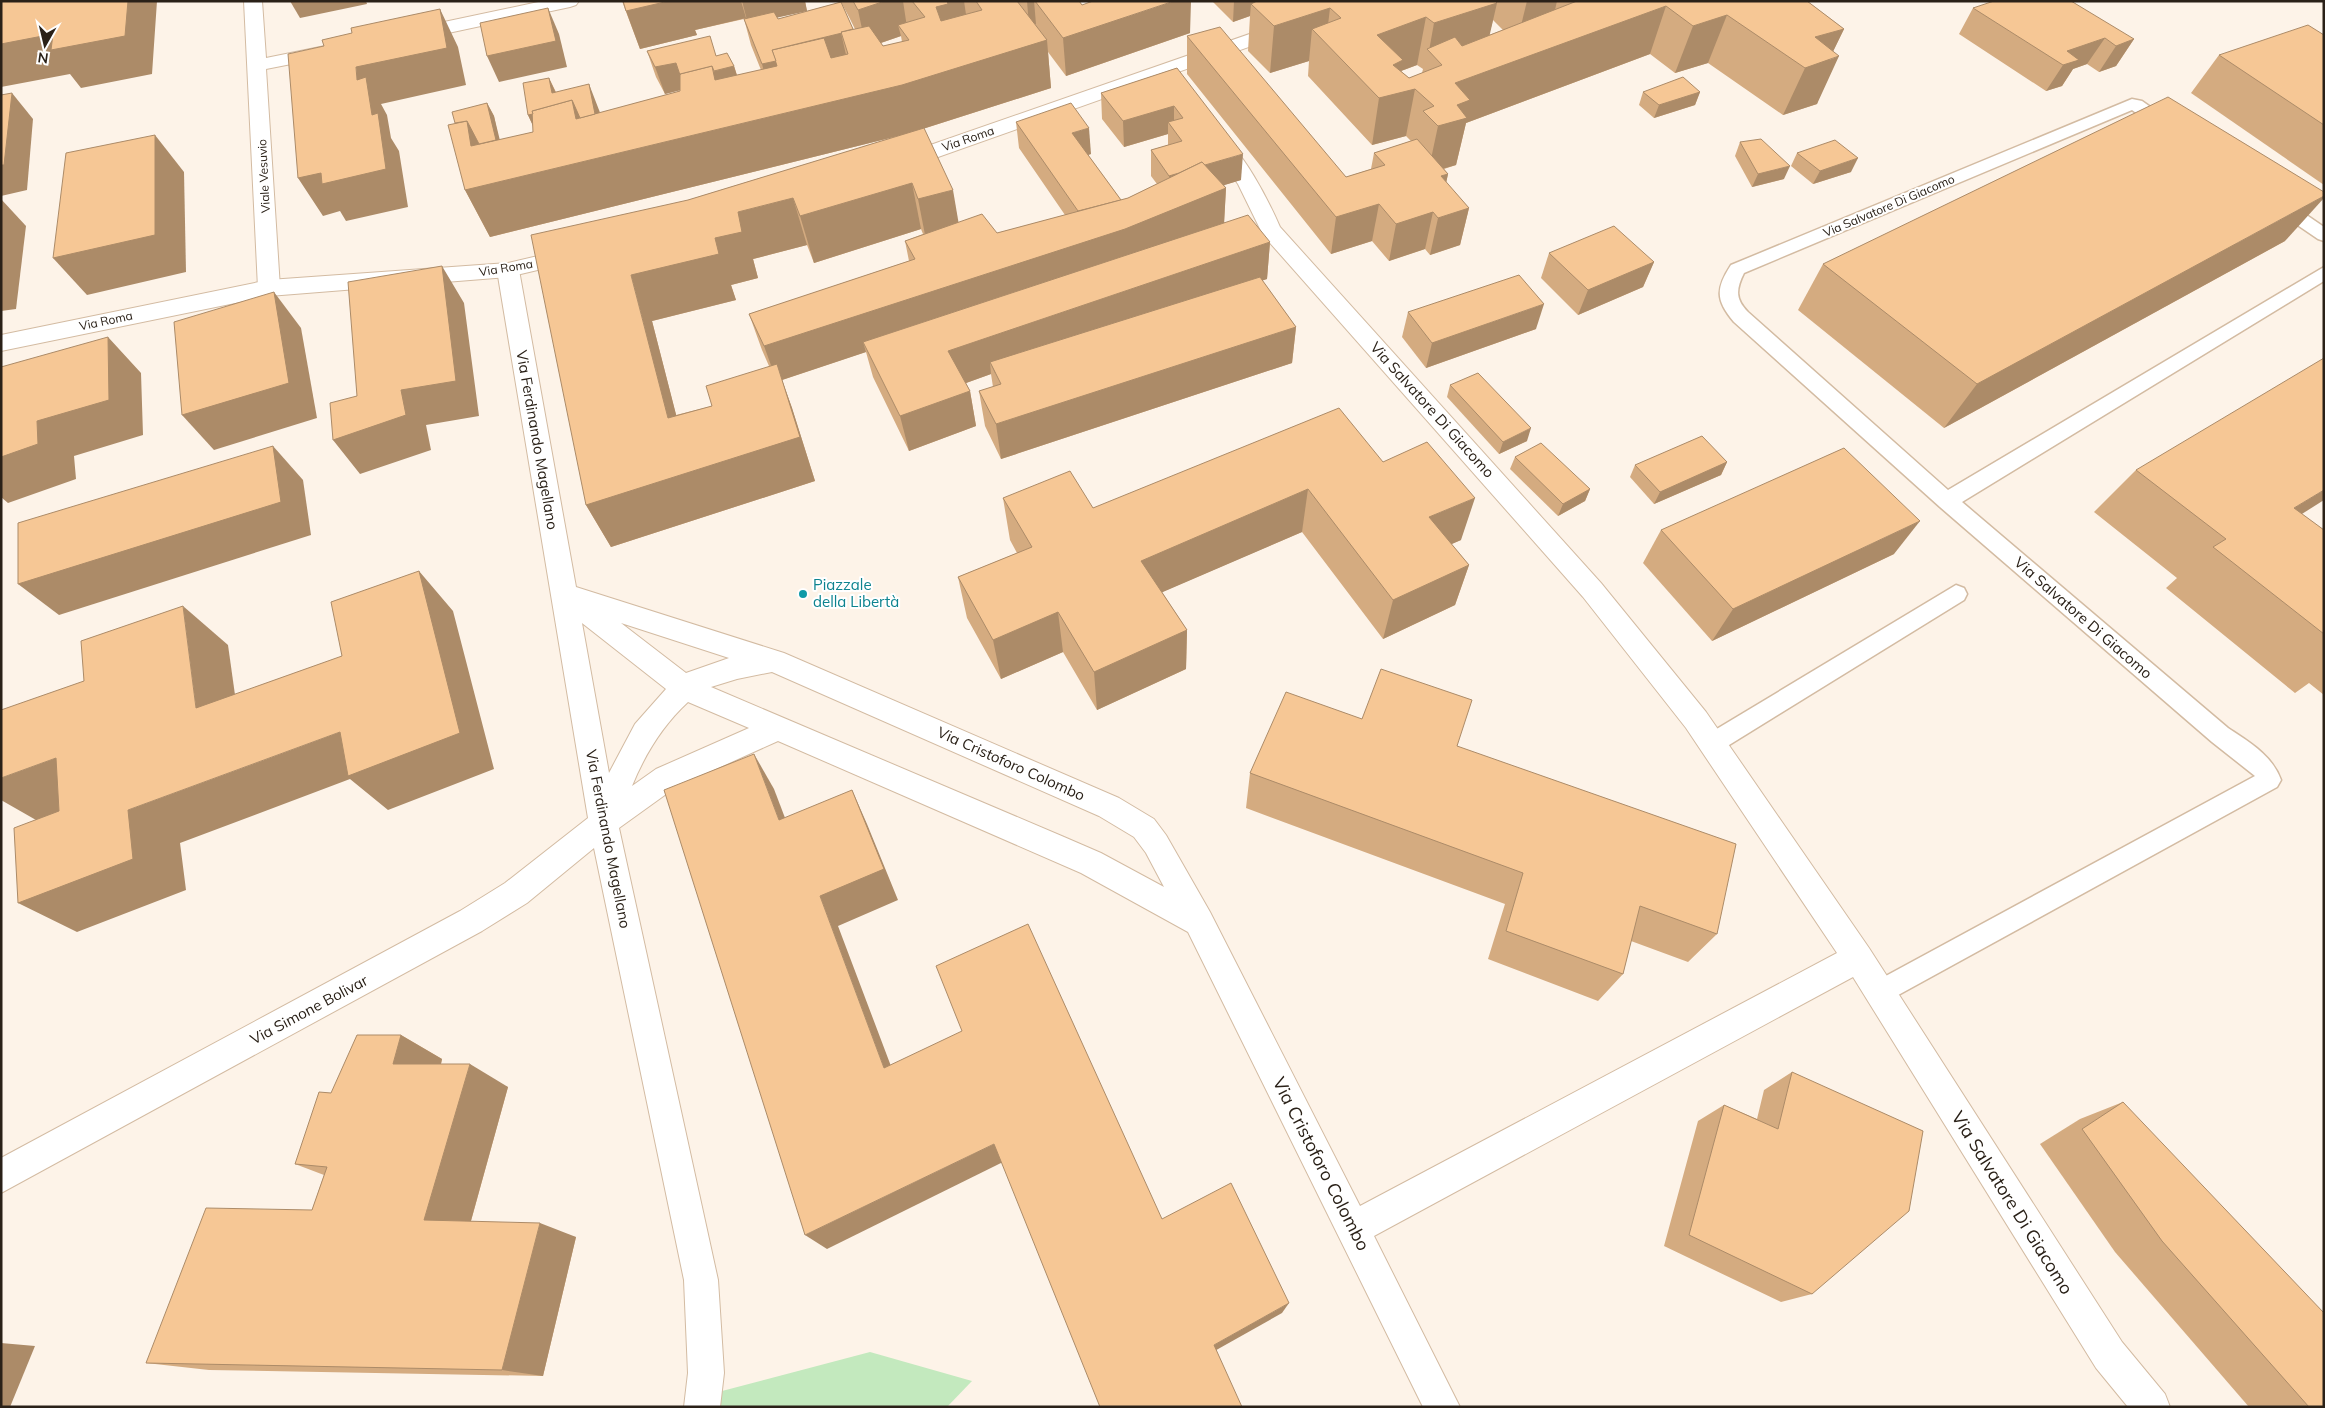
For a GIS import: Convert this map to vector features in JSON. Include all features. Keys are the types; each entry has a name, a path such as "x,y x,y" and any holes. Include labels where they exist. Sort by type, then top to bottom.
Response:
{"street":[{"name":"Viale Vesuvio","path":"253,1 269,288"},
{"path":"392,38 570,1"},
{"name":"Via Roma","path":"882,169 1167,79 1304,21"},
{"path":"258,65 344,48"},
{"name":"Via Salvatore Di Giacomo","path":"1204,125 1247,178 1258,197 1271,230 1592,590 1713,743 1858,958 2109,1355 2152,1407"},
{"name":"Via Roma","path":"1,343 269,288 508,270 595,250"},
{"name":"Via Ferdinando Magellano","path":"508,270 603,823 701,1280 706,1373 702,1407"},
{"path":"563,594 685,688 1091,862 1199,922"},
{"name":"Via Cristoforo Colombo","path":"563,594 774,661 1130,818 1144,828 1156,844 1199,922 1354,1228 1442,1407"},
{"path":"603,823 621,774 636,747 658,715 685,688 716,673 740,666 774,661"},
{"path":"603,823 666,778 778,728"},
{"name":"Via Simone Bolivar","path":"1,1176 472,921 516,893 603,823"},
{"path":"1354,1228 1858,958"}],"lane":[{"name":"Via Salvatore Di Giacomo","path":"1880,993 2268,780 2268,776 2263,767 2220,735 1947,501 1731,307 1728,286 1738,268 2132,104 2185,139"},
{"path":"2266,196 2324,235"},
{"path":"1947,501 2324,273"},
{"path":"1713,743 1956,594"}],"green space":[{"path":"870,1352 972,1381 947,1407 702,1407 703,1396"}],"building":[{"path":"1,1 128,1 125,36 51,50 53,34 1,44"},
{"path":"623,1 669,1 626,11"},
{"path":"853,1 885,1 858,10"},
{"path":"912,1 947,1 948,4 936,7 941,21 982,10 976,1 1017,1 1047,40 902,85 465,190 448,125 467,121 471,146 533,132 532,111 572,100 576,119 680,91 680,74 712,66 715,80 777,66 772,50 824,38 831,58 848,54 841,32 869,26 883,46 909,40 898,25 925,17"},
{"path":"1035,1 1079,1 1082,5 1093,1 1174,1 1063,38"},
{"path":"1257,1 1495,1 1497,3 1434,23 1426,17 1377,35 1403,60 1393,65 1409,78 1442,65 1427,49 1455,37 1462,46 1577,1 1807,1 1844,29 1815,37 1839,56 1805,68 1727,15 1693,26 1666,6 1455,83 1470,100 1457,105 1467,118 1438,126 1423,111 1434,106 1415,89 1379,98 1312,29 1341,18 1330,8 1274,26 1251,4"},
{"path":"1994,1 2071,1 2134,39 2116,46 2105,38 2067,51 2079,60 2063,65 1973,8"},
{"path":"841,2 853,29 772,50 776,61 762,64 744,19 774,12 778,19"},
{"path":"548,8 556,41 487,56 480,23"},
{"path":"440,9 447,48 356,67 357,80 366,77 372,115 378,113 386,169 322,184 321,173 298,178 288,54 324,46 322,40 352,33 351,28"},
{"path":"2308,25 2324,35 2324,125 2219,55"},
{"path":"1220,27 1346,177 1385,165 1374,153 1417,139 1448,174 1441,176 1469,208 1438,218 1433,212 1396,224 1379,204 1336,217 1187,36"},
{"path":"710,36 716,56 727,53 734,66 714,71 712,66 680,75 676,63 655,67 647,51"},
{"path":"1177,68 1243,154 1205,165 1202,162 1169,176 1151,150 1182,141 1168,122 1183,118 1174,106 1123,121 1101,93"},
{"path":"1683,77 1700,92 1659,105 1643,92"},
{"path":"549,78 552,93 589,84 595,114 580,118 572,100 532,111 533,114 528,115 523,83"},
{"path":"12,93 4,165 1,165 1,95"},
{"path":"2168,97 2324,192 2324,196 1977,384 1823,264"},
{"path":"487,103 496,140 479,144 467,121 455,123 452,112"},
{"path":"1071,103 1089,128 1072,133 1121,200 1078,211 1016,122"},
{"path":"924,128 953,190 918,199 912,183 800,216 793,198 738,212 742,232 715,238 719,254 631,275 668,418 712,406 706,386 777,364 800,437 586,505 531,235 688,200"},
{"path":"155,135 155,235 53,258 66,153"},
{"path":"1761,139 1790,166 1758,174 1740,142"},
{"path":"1835,140 1858,158 1820,171 1797,153"},
{"path":"1202,162 1226,188 1125,229 764,346 749,314 915,259 905,241 982,214 997,233 1128,198"},
{"path":"1248,215 1270,242 948,351 970,391 900,416 863,342"},
{"path":"1614,226 1654,262 1588,290 1549,253"},
{"path":"442,266 456,381 401,390 406,415 333,440 330,403 357,396 348,282"},
{"path":"1519,275 1544,304 1432,343 1408,312"},
{"path":"1260,277 1296,327 996,424 979,391 1001,384 990,362"},
{"path":"274,292 289,383 182,415 174,322"},
{"path":"108,337 109,400 37,421 38,444 1,457 1,367"},
{"path":"2324,358 2324,490 2294,508 2324,530 2324,634 2213,547 2226,539 2136,470"},
{"path":"1478,373 1531,428 1503,442 1450,385"},
{"path":"1339,408 1383,462 1427,442 1475,498 1429,517 1469,565 1393,600 1308,489 1141,561 1187,630 1094,672 1058,612 993,640 958,577 1032,547 1003,498 1070,471 1093,508"},
{"path":"1702,436 1727,462 1660,492 1635,465"},
{"path":"1541,443 1590,489 1563,504 1515,457"},
{"path":"273,446 281,502 18,584 18,523"},
{"path":"1844,448 1920,521 1733,609 1661,530"},
{"path":"419,571 460,733 348,776 340,732 128,810 133,859 18,903 14,828 59,811 56,758 1,778 1,710 84,681 81,641 183,606 196,708 342,656 331,602"},
{"path":"1381,669 1472,700 1457,746 1736,844 1717,934 1640,906 1623,974 1506,931 1523,873 1250,773 1286,692 1362,719"},
{"path":"754,754 779,820 852,790 884,869 820,896 884,1068 962,1031 936,966 1028,924 1162,1219 1231,1183 1289,1303 1214,1345 1242,1407 1100,1407 994,1144 805,1235 664,790"},
{"path":"357,1035 401,1035 393,1064 470,1064 424,1220 540,1223 502,1370 146,1363 206,1208 312,1210 327,1167 295,1164 319,1092 331,1093"},
{"path":"1792,1072 1923,1131 1909,1211 1812,1294 1689,1235 1724,1105 1778,1129"},
{"path":"2123,1102 2324,1313 2324,1407 2309,1407 2162,1241 2082,1129"}],"place":[{"name":"Piazzale della Libertà","path":"803,594"}]}
